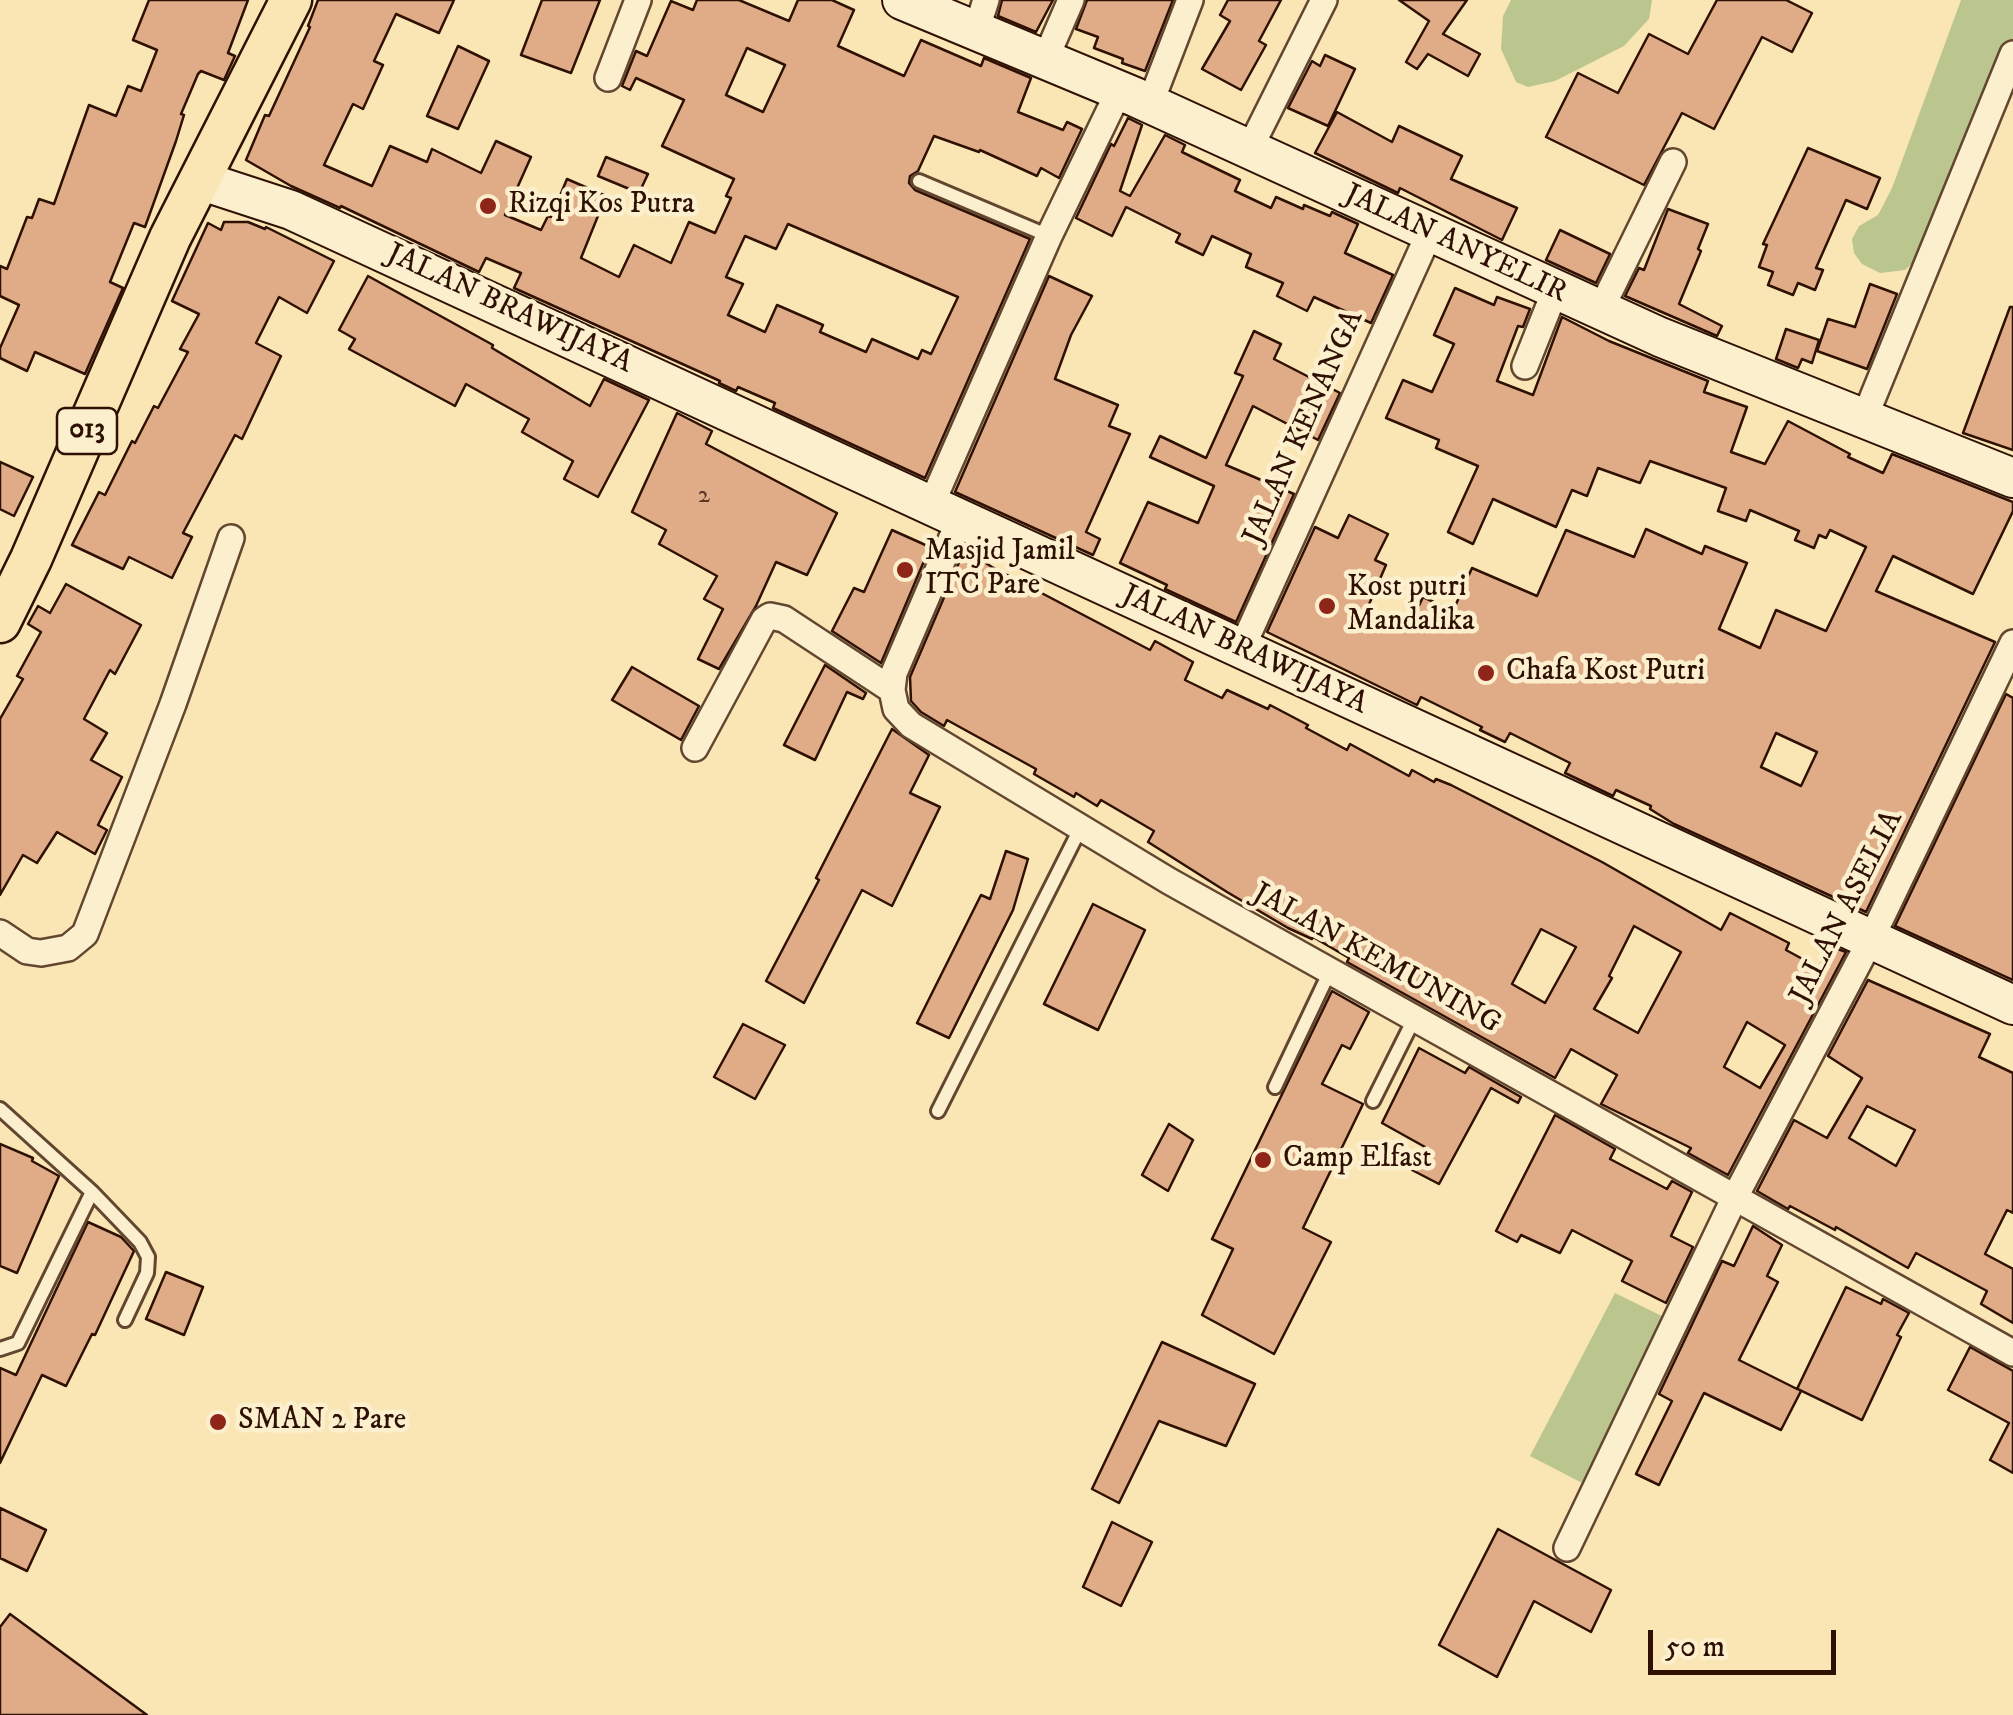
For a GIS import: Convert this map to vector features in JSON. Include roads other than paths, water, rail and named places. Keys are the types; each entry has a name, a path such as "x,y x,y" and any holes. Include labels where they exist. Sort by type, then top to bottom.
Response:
{"main road":[{"name":"013","path":"0,622 170,238 292,0"},
{"name":"JALAN ANYELIR","path":"902,0 981,15 1045,60 1134,97 1555,291 2013,478"},
{"name":"JALAN BRAWIJAYA","path":"199,180 291,210 2013,1004"}],"street":[{"path":"608,78 638,0"},
{"path":"1045,60 1071,0"},
{"path":"695,748 764,620 770,616 784,619 892,690 894,673 946,512 1049,236 1190,0"},
{"path":"1249,150 1324,0"},
{"path":"1864,419 2013,54"},
{"path":"1600,311 1673,162"},
{"name":"JALAN KENANGA","path":"1241,650 1429,234"},
{"path":"1525,366 1555,291"},
{"path":"0,934 42,954 68,948 85,934 173,704 231,538"},
{"name":"JALAN ASELIA","path":"1567,1548 1734,1199 1870,941 2013,643"},
{"name":"JALAN KEMUNING","path":"892,690 896,708 911,725 1168,880 2013,1352"}],"lane":[{"path":"918,181 1049,236"},
{"path":"938,1110 1081,826"},
{"path":"1275,1087 1330,971"},
{"path":"1372,1101 1414,1019"},
{"path":"0,1108 140,1242 148,1257 147,1272 124,1320"},
{"path":"0,1349 18,1343 92,1192"}],"place":[{"name":"Rizqi Kos Putra","path":"488,206"},
{"name":"Masjid Jamil ITC Pare","path":"905,570"},
{"name":"Kost putri Mandalika","path":"1327,606"},
{"name":"Chafa Kost Putri","path":"1486,673"},
{"name":"Camp Elfast","path":"1263,1160"},
{"name":"SMAN 2 Pare","path":"218,1422"}]}
